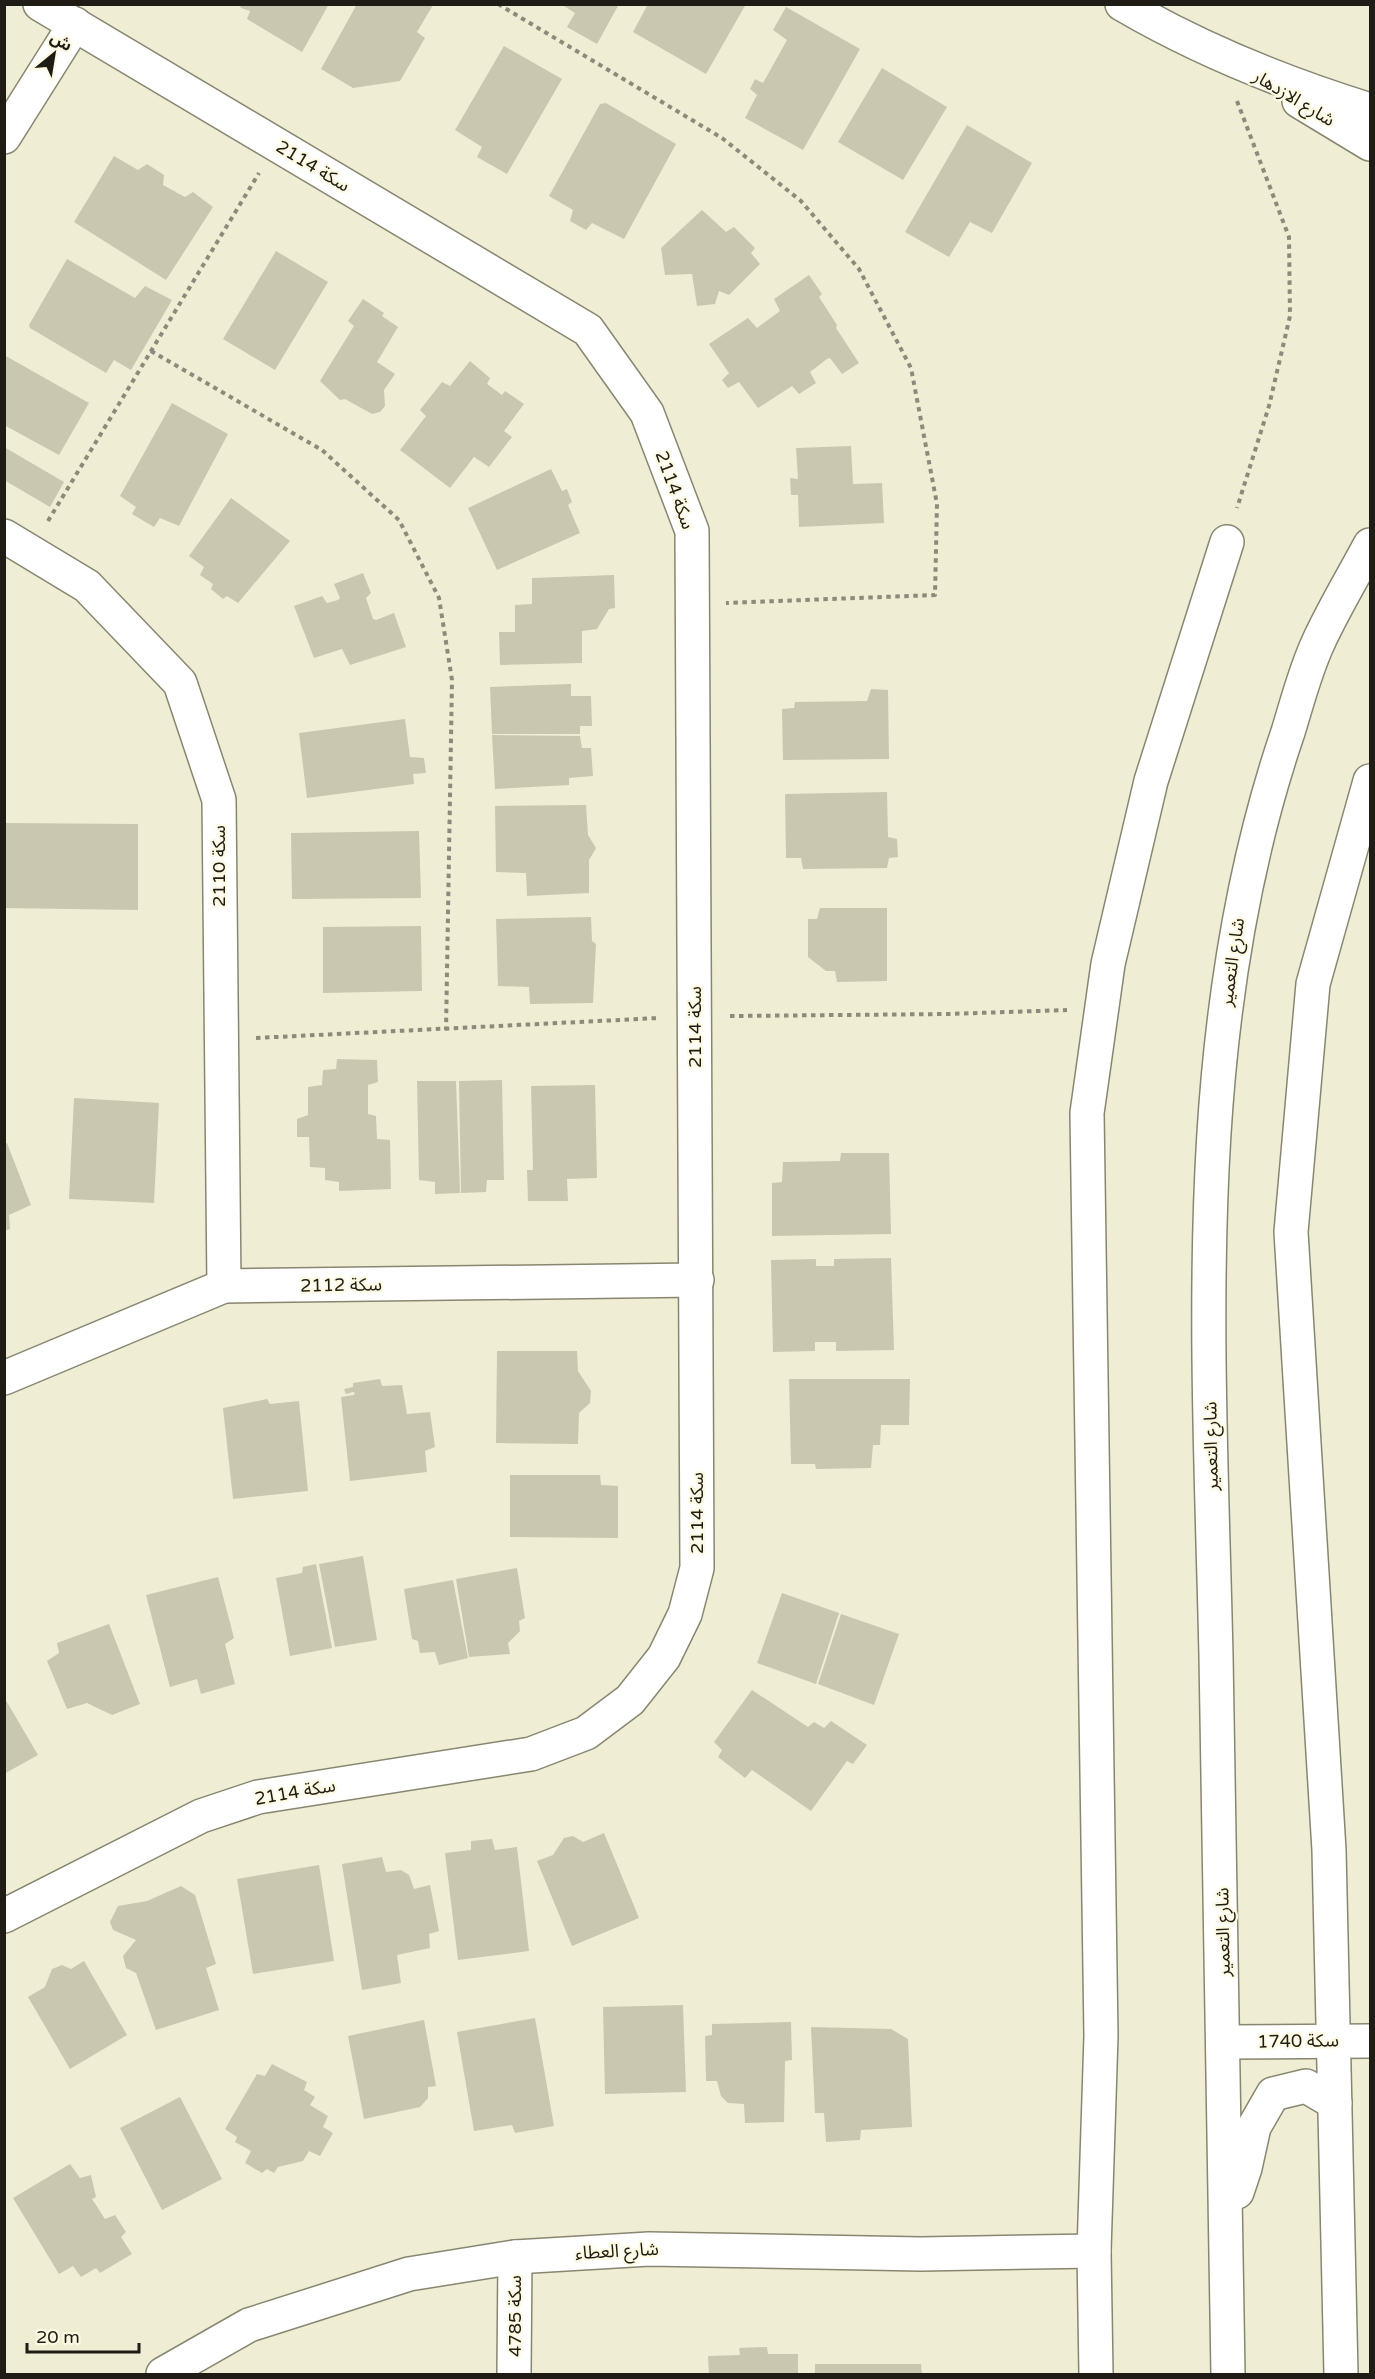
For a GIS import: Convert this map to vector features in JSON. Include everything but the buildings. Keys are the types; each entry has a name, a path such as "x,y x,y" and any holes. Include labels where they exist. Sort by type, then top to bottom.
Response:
{"street":[{"name":"سكة 2114","path":"4,1916 213,1812 258,1797 531,1754 586,1733 630,1700 664,1657 685,1614 697,1568 692,531 647,413 588,330 40,4"},
{"name":"شارع الازدهار","path":"1126,6 1218,52 1331,98 1371,110"},
{"path":"4,137 75,24"},
{"name":"شارع الازدهار","path":"1218,52 1371,144"},
{"path":"1096,2374 1094,2251 1101,2036 1087,1113 1108,964 1151,781 1227,542"},
{"name":"سكة 2110","path":"17,544 87,586 180,683 219,800 224,1286"},
{"name":"شارع التعمير","path":"1228,2374 1225,2042 1209,1335 1209,1208 1217,1074 1237,922 1264,801 1317,645 1371,545"},
{"path":"1341,2374 1329,1838 1291,1232 1313,984 1371,781"},
{"name":"سكة 2112","path":"4,1378 224,1286 697,1280"},
{"name":"سكة 1740","path":"1225,2042 1371,2041"},
{"path":"1227,2218 1245,2168 1254,2127 1273,2094 1306,2086 1335,2103"},
{"name":"شارع العطاء","path":"163,2374 249,2325 409,2274 515,2257 649,2248 921,2254 1094,2251"},
{"name":"سكة 4785","path":"514,2374 515,2257"}],"path":[{"path":"498,4 722,138 801,201 859,269 911,368 937,504 935,595 693,604"},
{"path":"1218,52 1289,237 1290,315 1269,406 1227,542"},
{"path":"17,544 151,351 276,144"},
{"path":"151,351 322,450 399,520 439,598 452,681 446,1030"},
{"path":"222,1040 695,1016 946,1014 1102,1008"}]}
